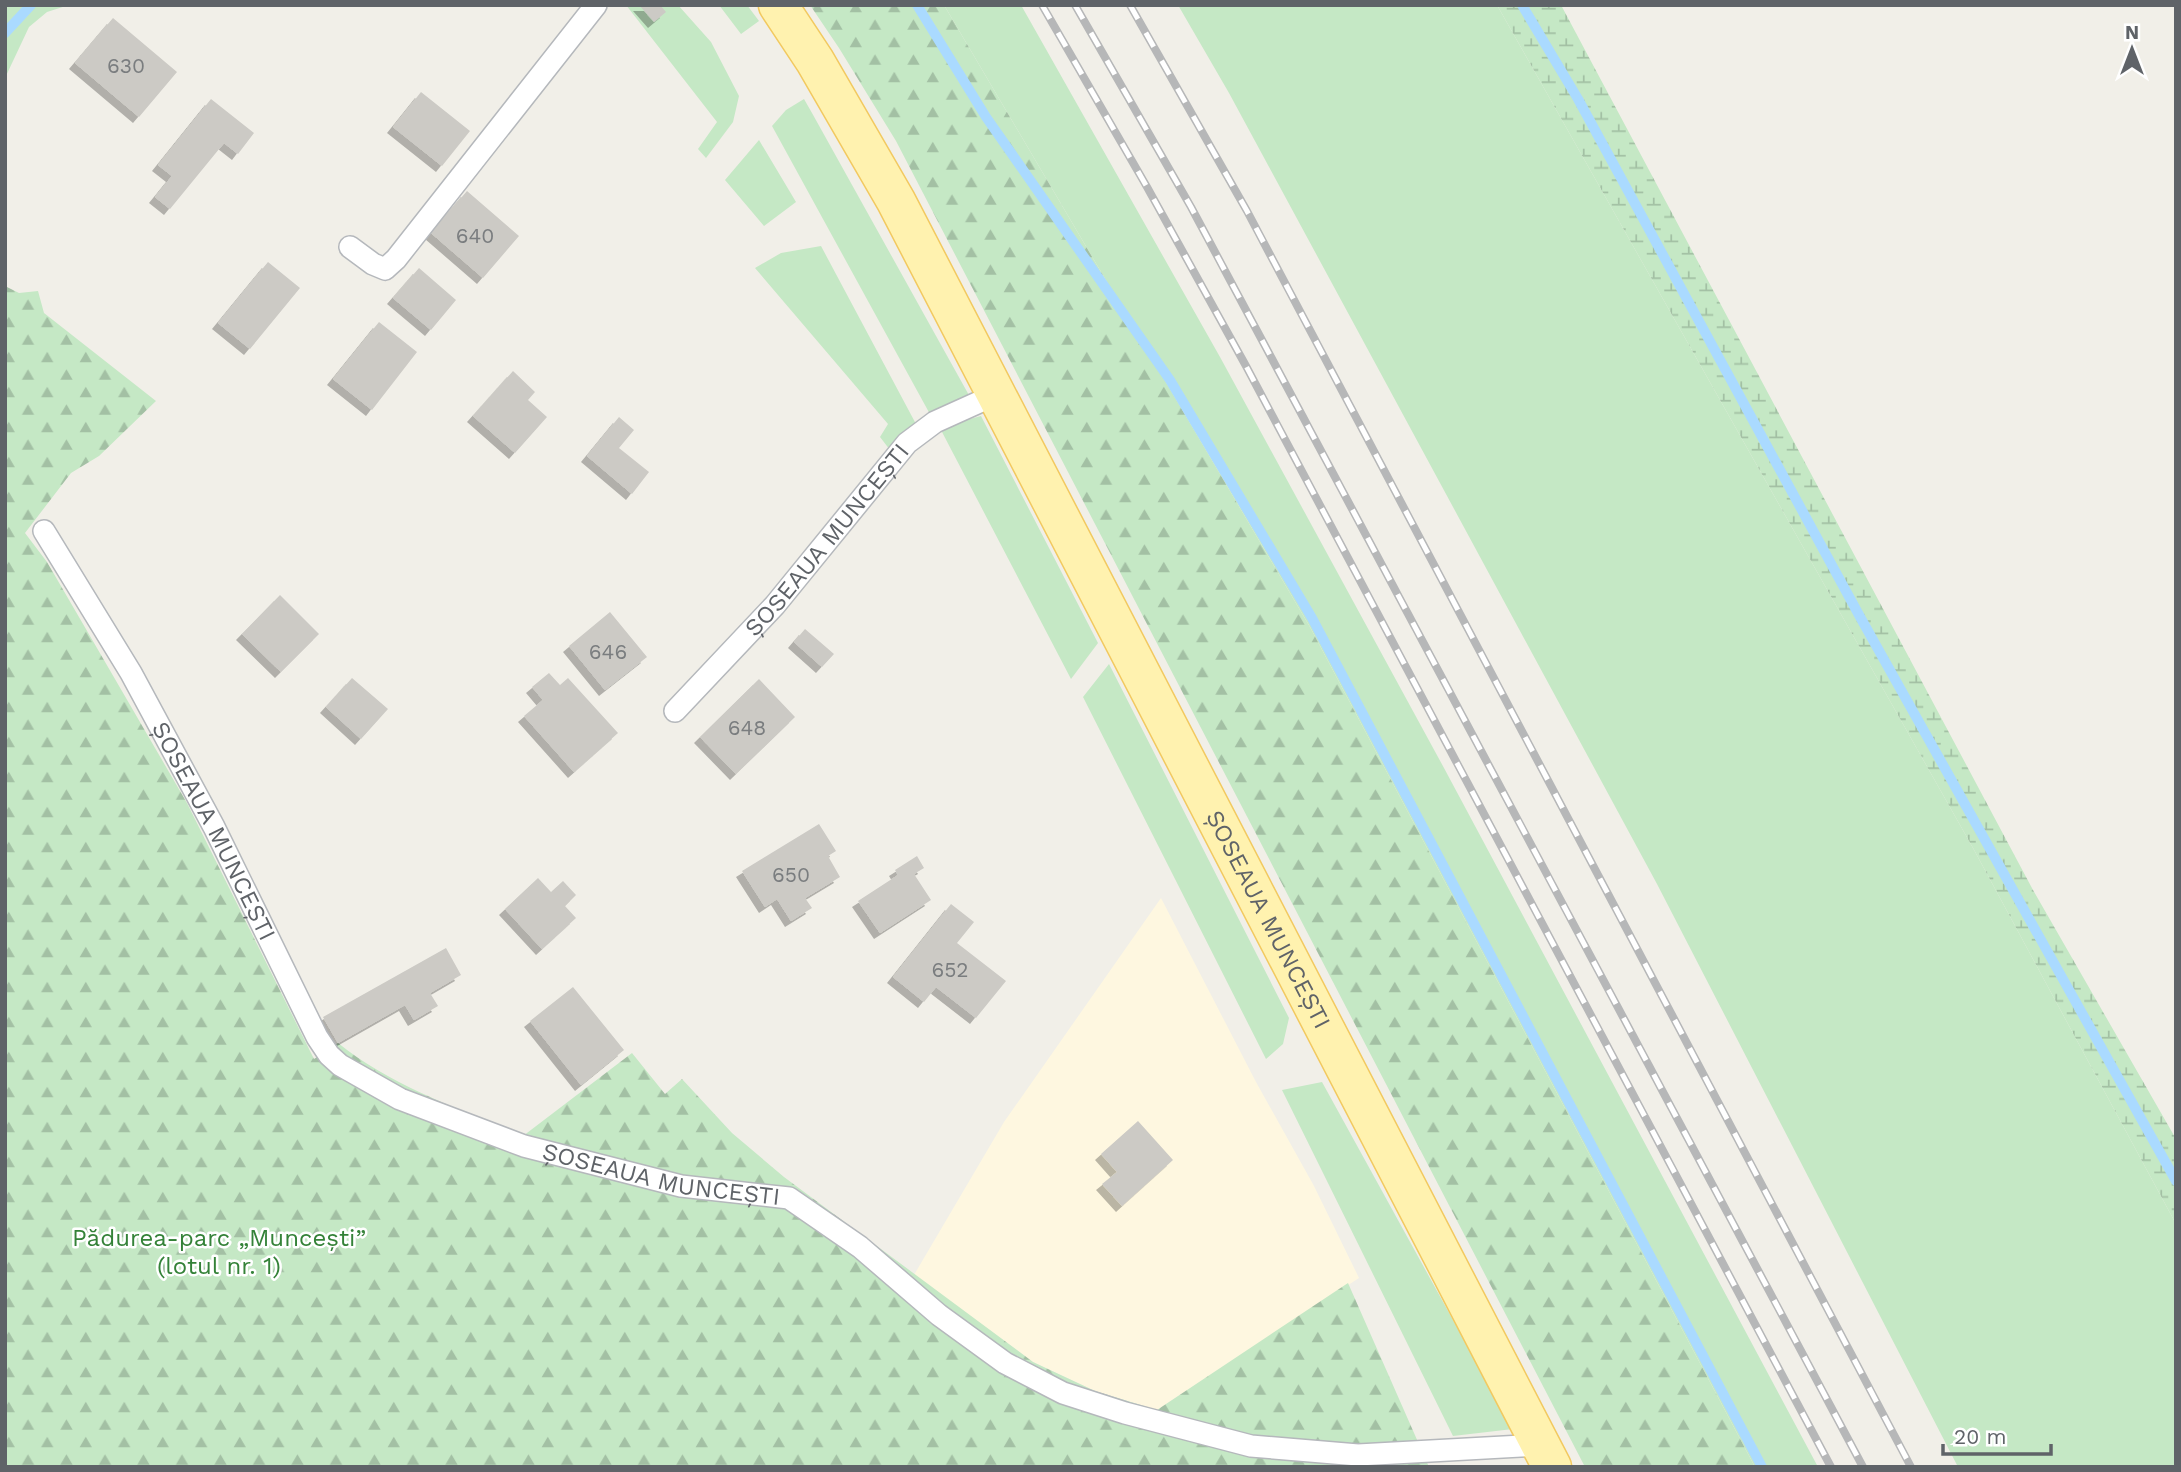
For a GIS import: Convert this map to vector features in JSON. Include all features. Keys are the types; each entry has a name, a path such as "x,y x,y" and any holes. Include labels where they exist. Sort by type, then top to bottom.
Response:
{"main road":[{"name":"ȘOSEAUA MUNCEȘTI","path":"778,5 896,201 1546,1456"}],"lane":[{"path":"350,247 373,264 385,269 396,259 596,5"},
{"name":"ȘOSEAUA MUNCEȘTI","path":"675,711 775,605 907,443 935,422 997,394"},
{"name":"ȘOSEAUA MUNCEȘTI","path":"44,531 131,673 208,815 317,1037 329,1055 340,1065 400,1099 524,1146 681,1186 789,1198 860,1247 939,1315 1005,1363 1063,1393 1111,1409 1251,1446 1358,1455 1546,1456"}],"shaded area":[{"path":"1161,898 1256,1082 1314,1186 1359,1278 1157,1410 1095,1391 1033,1362 914,1275 1004,1122"}],"green space":[{"path":"5,5 69,5 47,12 29,27 5,78"},
{"path":"626,5 678,5 711,42 739,96 733,122 706,158 698,149 717,122"},
{"path":"719,5 747,5 759,21 741,34"},
{"path":"810,5 944,5 1310,627 1755,1467 1585,1467 896,141"},
{"path":"944,5 1021,5 1220,357 1444,768 1818,1467 1755,1467 1310,627"},
{"path":"1178,5 1497,5 1973,848 2176,1224 2176,1467 1958,1467 1657,884 1229,93"},
{"path":"1497,5 1561,5 2033,890 2176,1139 2176,1224 1973,848"},
{"path":"804,99 970,397 931,416 772,126 786,110"},
{"path":"759,140 796,202 764,226 725,180"},
{"path":"821,246 916,424 890,450 880,437 888,424 755,268 781,253"},
{"name":"Pădurea-parc „Muncești” (lotul nr. 1)","path":"5,286 19,293 38,291 44,313 156,401 99,456 71,473 25,533 47,562 187,803 314,1059 338,1043 380,1072 403,1084 523,1136 632,1053 665,1094 682,1079 732,1133 784,1177 1033,1362 1095,1391 1157,1410 1348,1283 1429,1467 5,1467"},
{"path":"981,416 1098,643 1071,679 942,432 955,423"},
{"path":"1109,664 1289,1018 1283,1044 1266,1059 1083,697"},
{"path":"1322,1082 1513,1429 1453,1436 1282,1090"}],"building":[{"path":"639,5 660,5 666,12 654,22"},
{"path":"113,18 177,72 139,117 75,63"},
{"path":"421,92 470,131 442,166 393,127"},
{"path":"211,99 254,133 238,154 224,143 170,209 155,197 172,176 158,165"},
{"path":"467,191 519,236 483,278 431,233"},
{"path":"268,262 300,288 250,349 218,323"},
{"path":"419,268 456,300 431,330 393,298"},
{"path":"379,322 417,352 372,410 333,379"},
{"path":"513,371 535,392 528,400 547,417 515,453 473,416"},
{"path":"619,417 634,430 619,448 649,472 632,494 587,456"},
{"path":"280,595 319,634 281,672 242,634"},
{"path":"610,612 647,657 605,690 569,646"},
{"path":"805,629 834,654 822,667 794,642"},
{"path":"549,673 560,685 568,678 618,733 574,772 524,716 543,700 532,687"},
{"path":"352,678 388,709 361,739 326,707"},
{"path":"759,679 795,717 736,774 700,737"},
{"path":"819,824 836,851 828,856 840,877 805,898 812,908 791,921 777,899 765,907 742,871"},
{"path":"917,856 924,868 914,874 931,900 880,933 858,901 898,875 895,870"},
{"path":"538,878 551,892 563,881 576,895 565,906 576,918 542,949 505,909"},
{"path":"951,904 974,922 957,943 1006,981 976,1018 936,987 924,1002 893,977"},
{"path":"446,948 461,975 430,993 438,1006 414,1020 405,1005 338,1043 323,1017"},
{"path":"573,987 624,1050 581,1085 530,1021"},
{"path":"1138,1121 1173,1160 1122,1206 1102,1184 1117,1172 1101,1154"}],"waterway":[{"path":"5,33 31,5"},
{"path":"917,5 986,117 1170,380 1312,618 1762,1467"},
{"path":"1522,5 1578,99 1859,615 2176,1181"}],"railway":[{"path":"1042,5 1246,366 1831,1467"},
{"path":"1075,5 1191,207 1863,1467"},
{"path":"1130,5 1247,211 1911,1467"}]}
